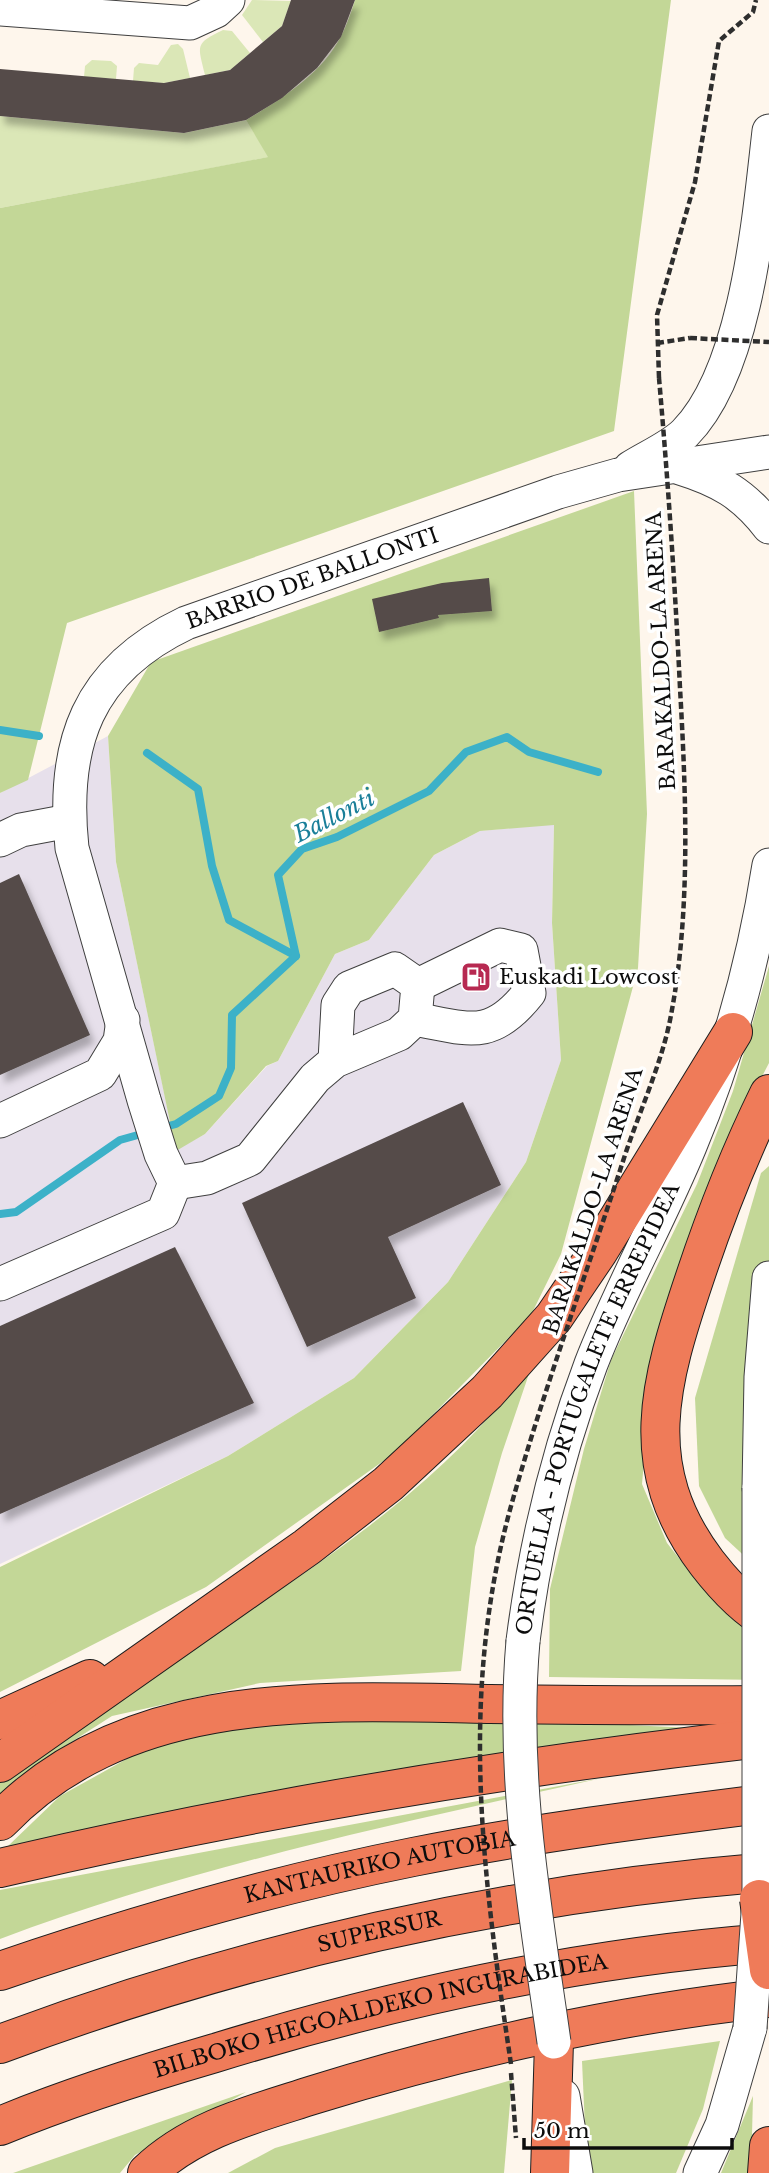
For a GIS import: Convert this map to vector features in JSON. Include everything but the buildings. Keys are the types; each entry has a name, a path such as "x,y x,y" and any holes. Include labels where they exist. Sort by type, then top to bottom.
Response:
{"highway":[{"path":"0,1763 307,1547 388,1484 487,1392 554,1317 598,1252 733,1032"},
{"path":"769,1094 713,1223 669,1356 660,1406 662,1462 673,1506 694,1546 720,1580 769,1621"},
{"path":"0,1720 97,1676 198,1623"},
{"path":"0,1821 24,1796 82,1758 136,1734 196,1716 260,1705 769,1705"},
{"path":"0,1868 365,1795 681,1747 769,1737"},
{"name":"KANTAURIKO AUTOBIA","path":"0,1971 212,1904 412,1857 548,1832 769,1803"},
{"name":"SUPERSUR","path":"0,2044 240,1966 429,1919 679,1879 764,1886"},
{"path":"764,1886 769,1970"},
{"name":"BILBOKO HEGOALDEKO INGURABIDEA","path":"0,2126 143,2074 337,2018 473,1986 665,1954 769,1943"},
{"path":"147,2173 164,2156 200,2135 238,2119 365,2079 482,2048 713,2004 760,2013"},
{"path":"550,2173 555,2057"},
{"path":"767,2173 769,2146"}],"street":[{"path":"0,9 190,23 216,10 228,0"},
{"path":"618,475 684,434 718,385 748,289 769,131"},
{"name":"BARRIO DE BALLONTI","path":"175,1183 144,1100 72,848 69,821 72,756 94,700 112,675 152,639 186,623 497,513 618,475 769,452"},
{"path":"675,466 717,480 747,499 769,527"},
{"path":"0,840 21,830 69,821"},
{"name":"ORTUELLA - PORTUGALETE ERREPIDEA","path":"576,2173 555,2057 526,1849 521,1789 519,1693 532,1575 545,1508 592,1361 690,1146 733,1032 758,933 769,865"},
{"path":"415,1019 473,1030 510,1018 529,993 521,950 500,945 418,985"},
{"path":"335,1061 338,1005 349,988 395,968 418,985"},
{"path":"0,1284 163,1213 175,1183 207,1178 250,1159 315,1078 335,1061 399,1034 415,1019 418,985"},
{"path":"0,1121 100,1074 120,1041 122,1020"},
{"path":"78,1085 120,1084 144,1100"},
{"path":"700,2173 722,2125 760,2013 764,1886 759,1488 761,1377 769,1278"}],"path":[{"name":"BARAKALDO-LA ARENA","path":"516,2142 511,2064 487,1899 479,1801 480,1694 492,1597 511,1504 671,1017 685,878 678,648 657,315 695,182 719,41 753,12 756,0"},
{"path":"657,343 690,338 769,342"}],"shaded area":[{"path":"108,736 116,862 176,1150 205,1134 267,1066 278,1061 335,954 369,940 434,855 480,831 554,824 552,923 561,1060 526,1162 448,1282 354,1378 228,1456 0,1564 0,793"}],"green space":[{"path":"252,0 291,1 282,26 263,42 242,15"},
{"path":"355,0 671,0 614,431 67,623 28,780 0,793 0,208 268,157 246,120 300,84 323,62 341,36"},
{"path":"223,30 232,31 250,53 230,70 205,75 200,46"},
{"path":"178,44 183,49 190,78 164,83 133,81 134,68 139,63 158,65 171,45"},
{"path":"92,60 111,61 117,66 116,79 84,77 85,66"},
{"path":"0,116 184,133 246,120 269,157 0,208"},
{"path":"634,491 647,814 638,968 561,1254 531,1315 396,1452 206,1587 0,1692 0,1567 228,1456 354,1378 448,1282 526,1162 561,1060 552,923 554,825 480,831 434,855 369,940 335,954 278,1061 266,1066 205,1134 176,1151 116,862 108,736 151,662"},
{"path":"769,966 769,1063 744,1111 650,1395 642,1484 667,1543 701,1586 731,1618 769,1636 769,1680 549,1677 550,1589 584,1449 611,1360 697,1184 733,1091"},
{"path":"769,1166 769,1579 725,1538 699,1486 695,1398 761,1173"},
{"path":"533,1362 502,1453 475,1547 461,1671 260,1683 112,1716 40,1762 0,1795 0,1783 77,1726 289,1584 397,1504 447,1460 493,1413"},
{"path":"461,1717 692,1728 209,1808 8,1846 60,1796 132,1756 166,1744 261,1719"},
{"path":"602,1778 374,1829 223,1868 148,1889 0,1939 0,1890"},
{"path":"720,2041 703,2109 676,2173 587,2173 582,2061"},
{"path":"512,2080 504,2173 228,2173 275,2148"},
{"path":"246,2092 135,2155 120,2173 13,2173"},
{"path":"753,2096 751,2173 721,2173"}],"waterway":[{"path":"0,730 39,736"},
{"name":"Ballonti","path":"161,1128 176,1124 219,1096 231,1068 232,1015 296,956 278,875 302,849 337,837 429,791 466,752 507,737 529,752 598,772"},
{"path":"147,753 198,789 212,866 229,920 296,956"},
{"name":"Ballonti","path":"0,1214 16,1212 120,1140 145,1133"}],"place":[{"name":"Euskadi Lowcost","path":"476,977"}]}
